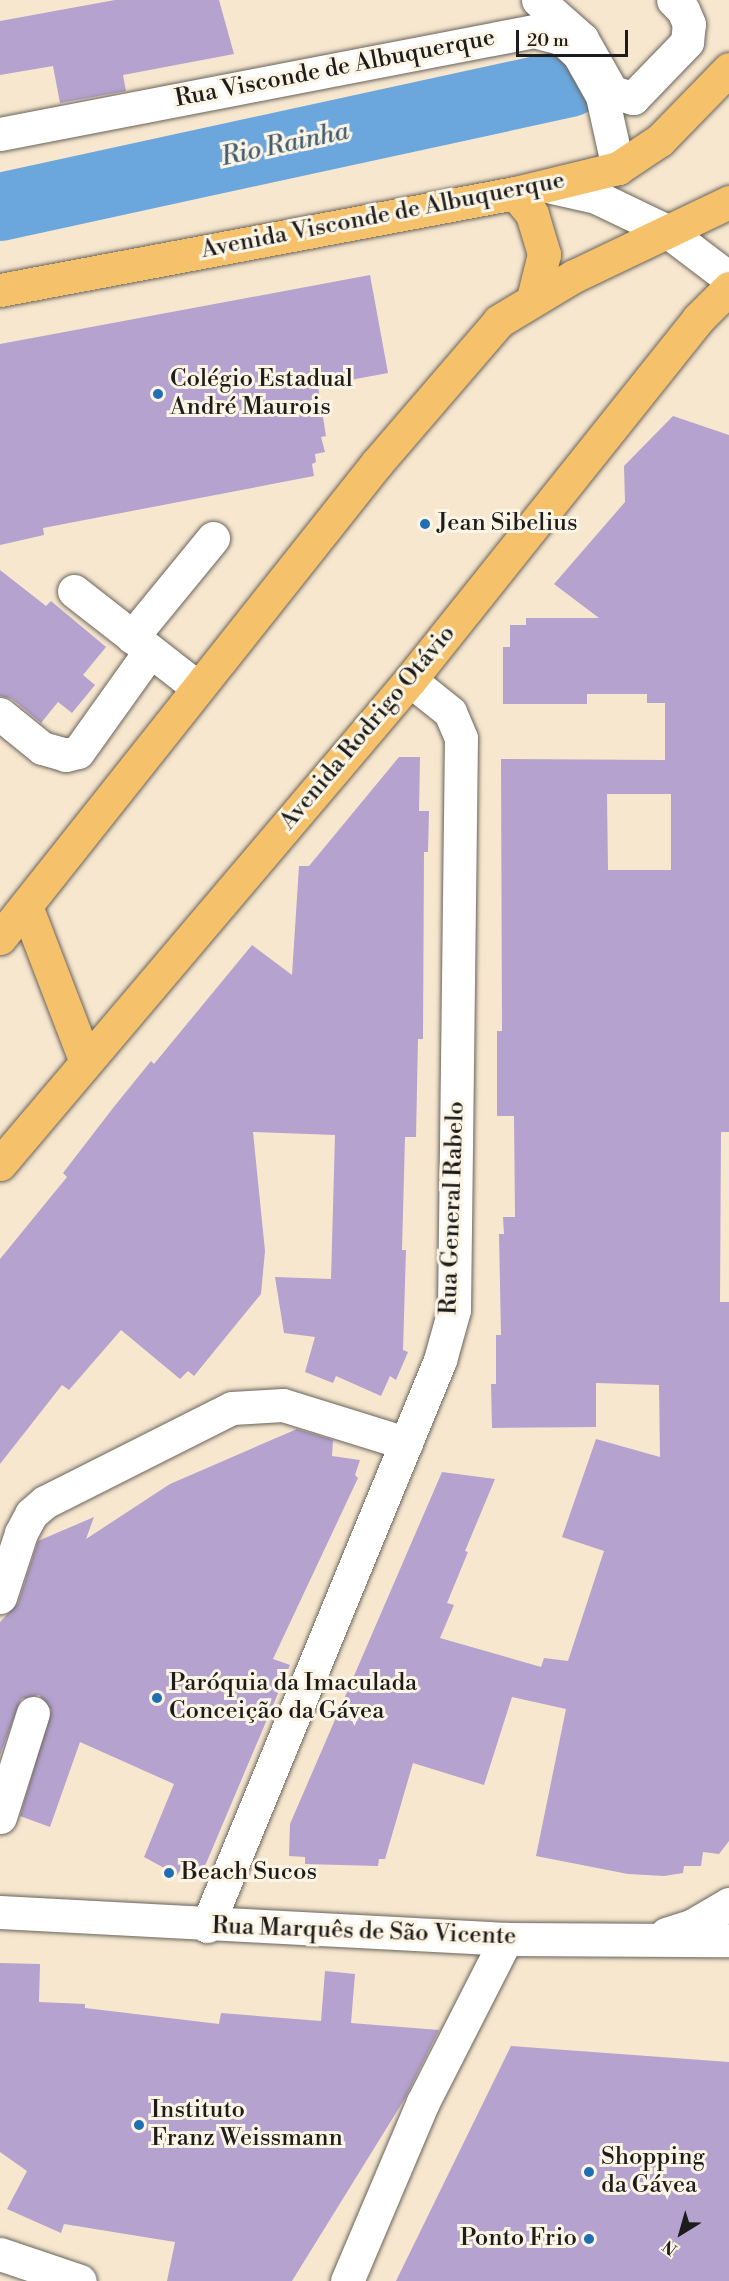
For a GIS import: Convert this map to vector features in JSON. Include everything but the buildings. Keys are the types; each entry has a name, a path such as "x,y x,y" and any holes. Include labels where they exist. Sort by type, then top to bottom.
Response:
{"main road":[{"name":"Avenida Visconde de Albuquerque","path":"0,290 515,193 618,168 660,140 729,69"},
{"path":"515,193 532,214 544,254 532,298"},
{"path":"0,938 197,687 466,354 499,321 532,298 729,202"},
{"name":"Avenida Rodrigo Otávio","path":"0,1164 85,1060 410,680 698,319 729,288"},
{"path":"26,906 85,1060"}],"street":[{"path":"538,0 582,39 612,92 633,98 687,42 689,24 683,10 673,0"},
{"name":"Rua Visconde de Albuquerque","path":"0,134 534,31 561,38 579,55 602,96 618,168"},
{"path":"547,186 596,197 667,231 729,278"},
{"path":"0,714 54,753 78,752 141,644 213,538"},
{"path":"74,591 197,687"},
{"name":"Rua General Rabelo","path":"207,1926 440,1360 454,1310 461,738 450,712 410,680"},
{"path":"0,1597 11,1534 45,1502 232,1408 283,1405 406,1443"},
{"path":"0,1818 33,1713"},
{"path":"635,1940 693,1925 729,1904"},
{"name":"Rua Marquês de São Vicente","path":"0,1912 207,1926 506,1939 729,1940"},
{"path":"347,2281 423,2102 506,1939"},
{"path":"0,2254 80,2281"}],"waterway":[{"name":"Rio Rainha","path":"0,207 570,83"}],"place":[{"name":"Colégio Estadual André Maurois","path":"158,394"},
{"name":"Jean Sibelius","path":"425,524"},
{"name":"Paróquia da Imaculada Conceição da Gávea","path":"157,1698"},
{"name":"Beach Sucos","path":"169,1873"},
{"name":"Instituto Franz Weissmann","path":"139,2125"},
{"name":"Shopping da Gávea","path":"589,2172"},
{"name":"Ponto Frio","path":"589,2239"}]}
